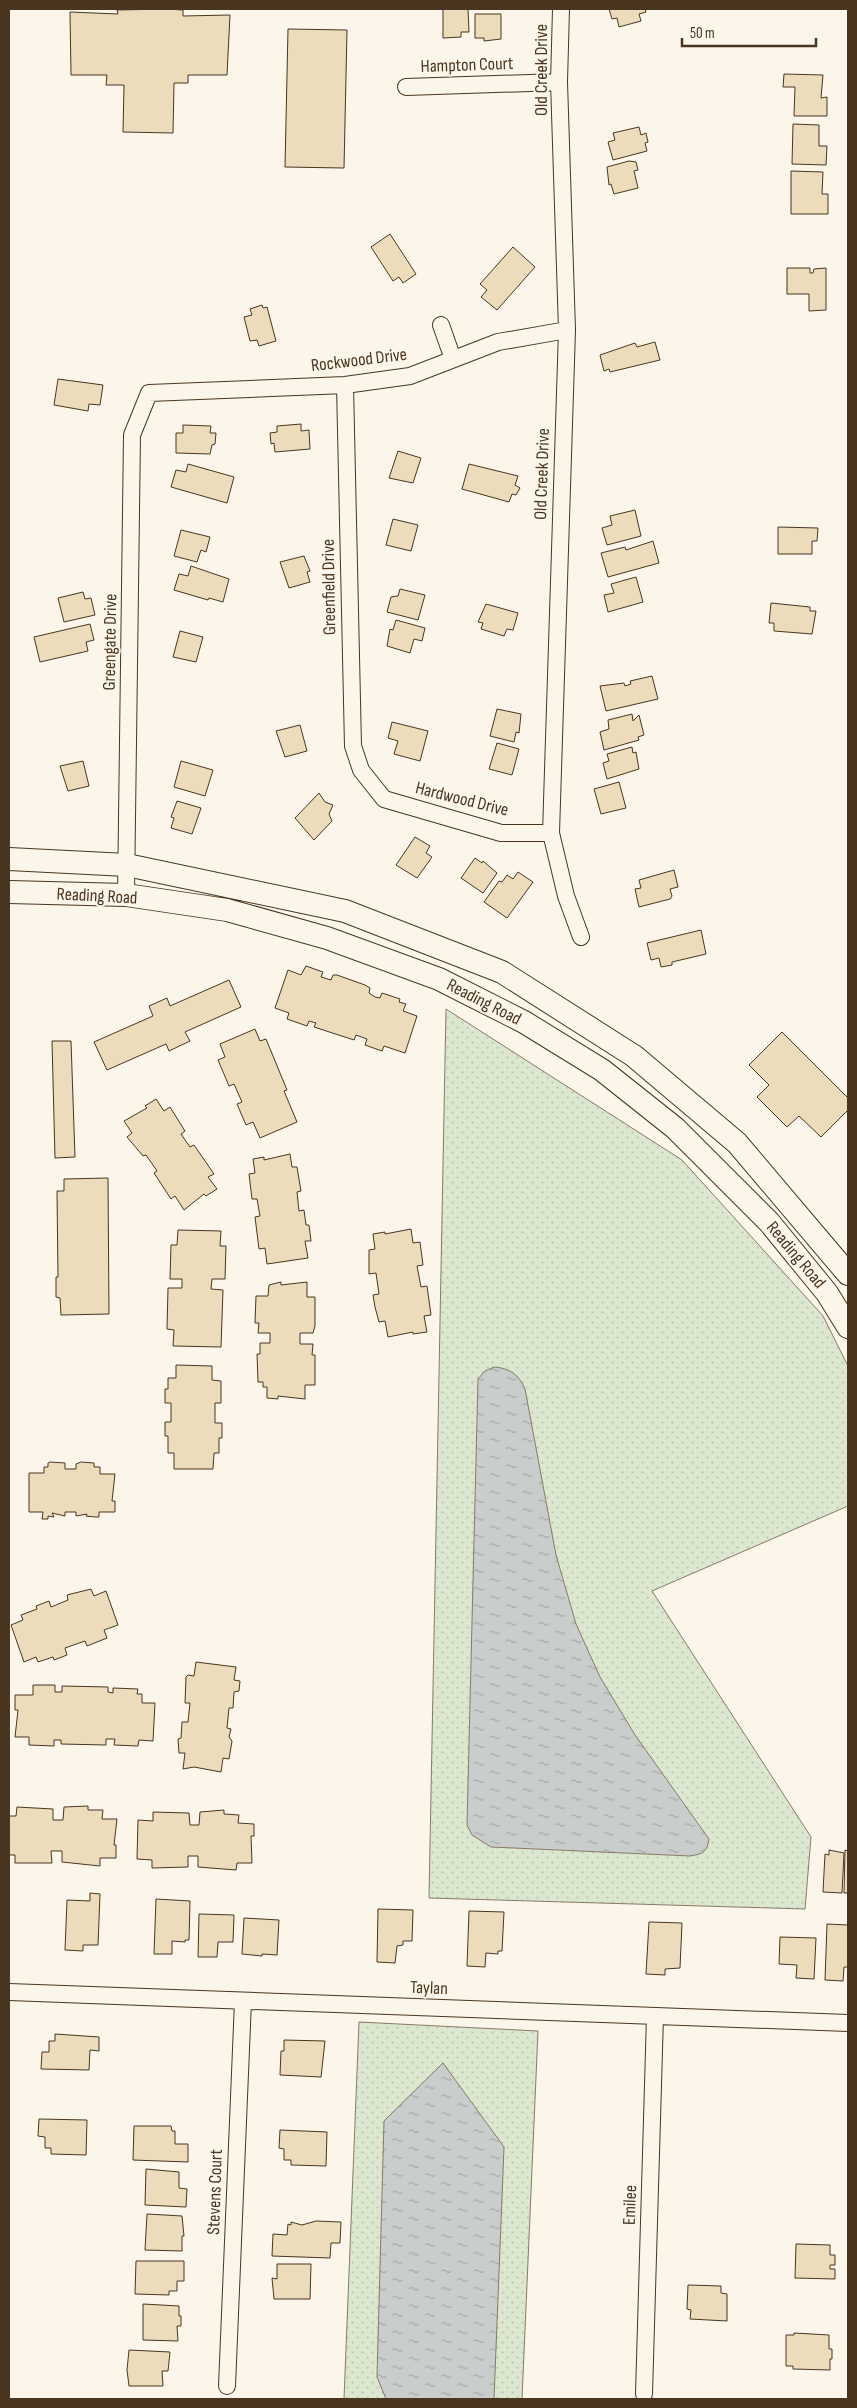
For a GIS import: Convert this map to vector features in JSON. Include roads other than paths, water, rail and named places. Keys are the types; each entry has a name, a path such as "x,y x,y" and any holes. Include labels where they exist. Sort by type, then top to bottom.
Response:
{"main road":[{"name":"Reading Road","path":"9,859 127,865 345,910 502,972 634,1056 737,1143 848,1274"},
{"name":"Reading Road","path":"9,892 126,895 227,910 318,935 439,978 524,1022 602,1070 675,1128 769,1222 827,1293 848,1326"}],"street":[{"name":"Old Creek Drive","path":"561,9 559,82 567,330 551,833 566,896 581,937"},
{"name":"Hampton Court","path":"406,87 559,82"},
{"path":"441,325 453,359"},
{"name":"Rockwood Drive","path":"150,393 345,385 410,376 498,342 567,330"},
{"name":"Greenfield Drive","path":"345,385 353,746 362,770 372,783"},
{"name":"Greengate Drive","path":"126,895 132,435 150,393"},
{"name":"Hardwood Drive","path":"372,783 384,799 502,832 551,833"},
{"name":"Taylan","path":"9,1992 848,2023"},
{"name":"Stevens Court","path":"227,2386 243,2001"},
{"name":"Emilee","path":"644,2394 655,2016"}],"water":[{"path":"494,1367 513,1373 525,1389 556,1555 576,1624 600,1677 635,1735 709,1839 706,1850 701,1853 690,1856 491,1847 472,1835 467,1825 478,1379 485,1371"},
{"path":"443,2063 504,2147 494,2399 386,2399 377,2377 384,2121"}]}
